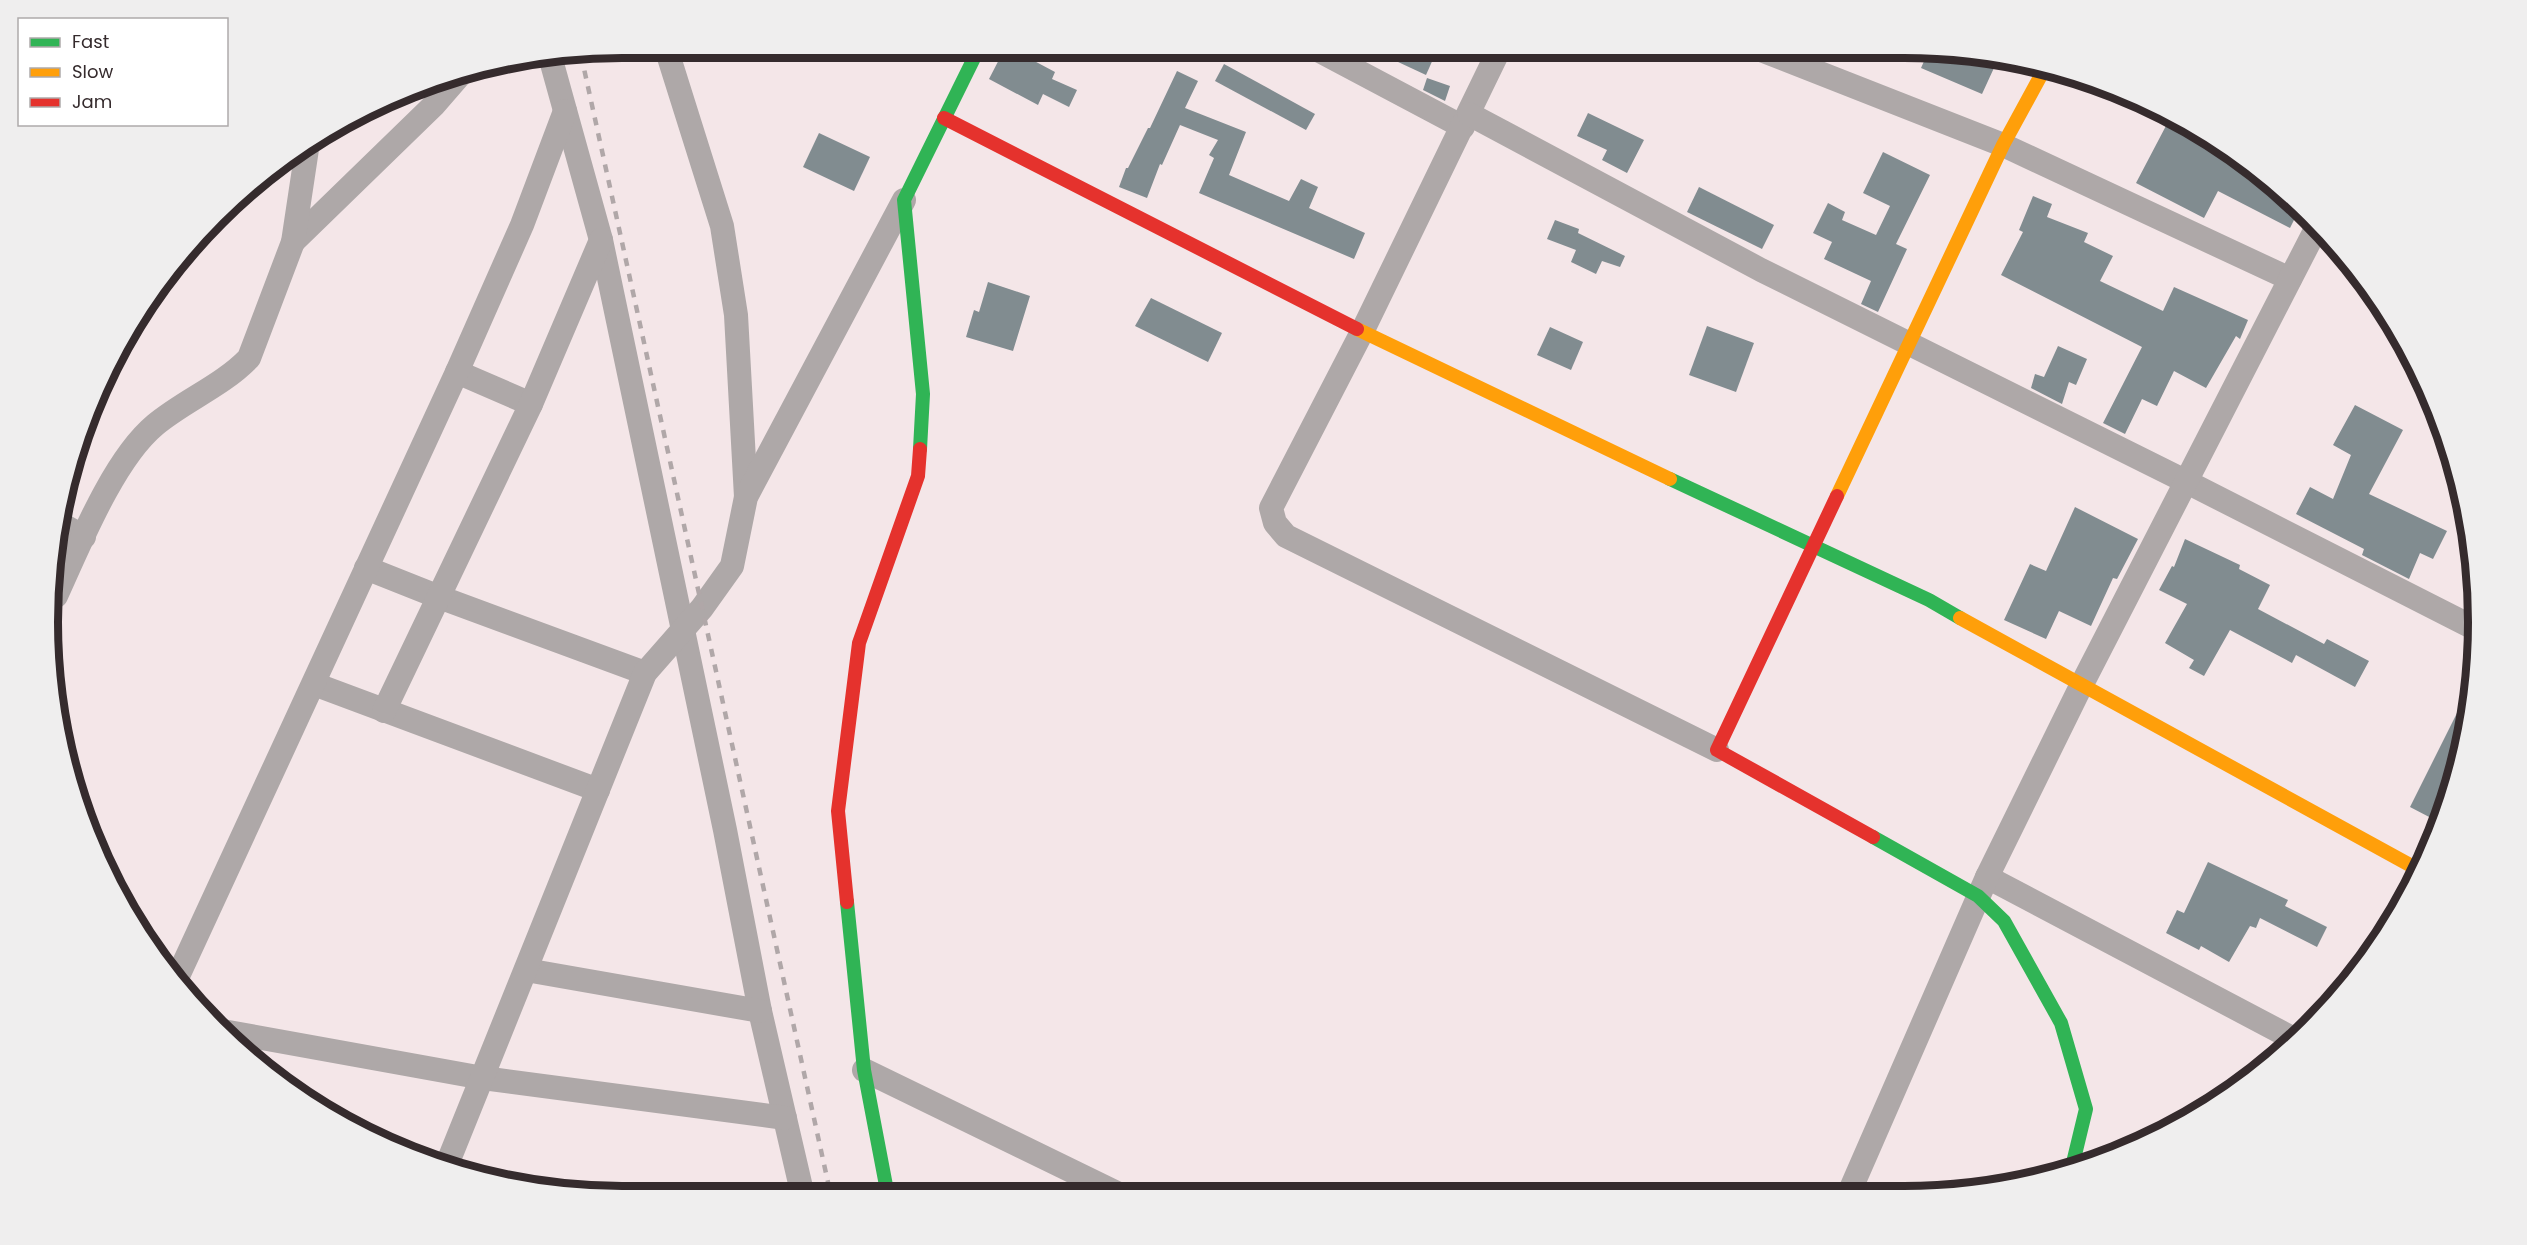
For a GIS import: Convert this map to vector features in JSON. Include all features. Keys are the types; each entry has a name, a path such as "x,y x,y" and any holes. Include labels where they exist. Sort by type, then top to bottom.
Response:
{"street":[{"path":"449,1159 645,673 702,608 732,566 746,497 736,315 722,226 669,58"},
{"path":"746,497 904,200 974,58"},
{"path":"1335,58 1466,121 2468,625"},
{"path":"1495,58 1362,332 1271,508 1275,523 1286,536 1717,750 1982,887 2288,1036"},
{"path":"1781,58 2003,145 2290,279"},
{"path":"552,63 601,240 725,830 760,1011 801,1186"},
{"path":"1717,750 2003,145 2041,76"},
{"path":"293,242 434,105 451,85"},
{"path":"180,972 457,372 522,225 565,111"},
{"path":"944,118 1362,332 1812,547 1929,600 2413,866"},
{"path":"60,588 127,454 155,425 235,373 249,358 293,242 306,156"},
{"path":"886,1186 864,1070 838,811 859,643 918,476 923,394 904,200"},
{"path":"1852,1186 1982,887 2313,234"},
{"path":"384,711 531,404 601,240"},
{"path":"457,372 531,404"},
{"path":"67,527 84,537"},
{"path":"366,568 645,673"},
{"path":"314,684 598,790"},
{"path":"1982,887 2004,921 2061,1023 2086,1109 2074,1160"},
{"path":"526,970 760,1011"},
{"path":"237,1034 483,1078 785,1118"},
{"path":"864,1070 1102,1186"}],"building":[{"path":"1000,58 1029,58 1055,72 1052,79 1077,90 1069,107 1043,94 1038,105 989,79"},
{"path":"1389,58 1434,58 1426,75"},
{"path":"1925,59 1995,66 1982,94 1921,68"},
{"path":"1224,64 1315,114 1306,130 1215,81"},
{"path":"1177,71 1198,81 1185,108 1246,132 1229,175 1289,201 1301,179 1318,187 1309,208 1365,233 1354,259 1199,193 1214,158 1209,155 1218,140 1180,125 1162,165 1160,164 1147,198 1119,187 1126,168 1150,128"},
{"path":"1427,78 1450,86 1445,101 1423,90"},
{"path":"1588,113 1644,140 1627,173 1602,160 1607,150 1577,136"},
{"path":"2167,124 2187,134 2248,175 2296,217 2290,228 2218,191 2204,218 2136,183"},
{"path":"819,133 870,157 854,191 803,167"},
{"path":"1883,152 1930,175 1896,244 1907,249 1878,312 1861,304 1871,281 1824,259 1832,242 1813,233 1828,203 1845,212 1842,220 1876,235 1890,206 1863,193"},
{"path":"1699,187 1774,225 1762,249 1687,212"},
{"path":"2033,196 2052,204 2047,217 2088,233 2084,242 2113,256 2100,281 2163,311 2174,287 2248,320 2240,339 2236,336 2206,388 2174,371 2157,406 2142,399 2125,434 2103,423 2142,347 2001,275 2023,232 2019,230"},
{"path":"1555,220 1579,229 1578,233 1625,256 1620,267 1602,261 1596,274 1571,262 1576,250 1547,239"},
{"path":"988,282 1030,296 1013,351 966,337 974,310 979,312"},
{"path":"1151,298 1222,333 1208,362 1135,326"},
{"path":"1707,326 1754,343 1736,392 1689,375"},
{"path":"1550,327 1583,342 1571,370 1537,355"},
{"path":"2058,346 2087,359 2076,385 2069,382 2062,404 2031,388 2035,374 2044,377"},
{"path":"2355,405 2403,430 2369,494 2447,531 2433,559 2420,553 2409,579 2362,555 2364,549 2296,514 2310,487 2333,499 2351,455 2333,445"},
{"path":"2075,507 2138,539 2117,579 2113,578 2091,626 2059,611 2046,639 2004,620 2030,564 2046,571"},
{"path":"2185,539 2240,565 2239,569 2270,585 2258,609 2324,644 2327,639 2369,661 2355,687 2296,655 2292,663 2230,630 2204,676 2189,668 2194,660 2165,643 2187,604 2159,590 2172,566 2174,567"},
{"path":"2463,700 2458,733 2433,819 2410,807"},
{"path":"2208,862 2288,900 2285,906 2327,927 2317,947 2260,918 2256,928 2250,926 2229,962 2201,946 2199,950 2166,933 2177,910 2184,913"}],"railway":[{"path":"582,60 829,1186"}],"traffic: fast":[{"path":"920,449 923,394 904,200 974,58"},
{"path":"1670,479 1929,600 1960,618"},
{"path":"1873,837 1978,896 2004,921 2061,1023 2086,1109 2074,1160"},
{"path":"847,902 864,1070 886,1186"}],"traffic: slow":[{"path":"1837,496 2003,145 2041,76"},
{"path":"1357,329 1670,479"},
{"path":"1960,618 2413,866"}],"traffic: jam":[{"path":"944,118 1357,329"},
{"path":"847,902 838,811 859,643 918,476 920,449"},
{"path":"1837,496 1717,750 1873,837"}]}
